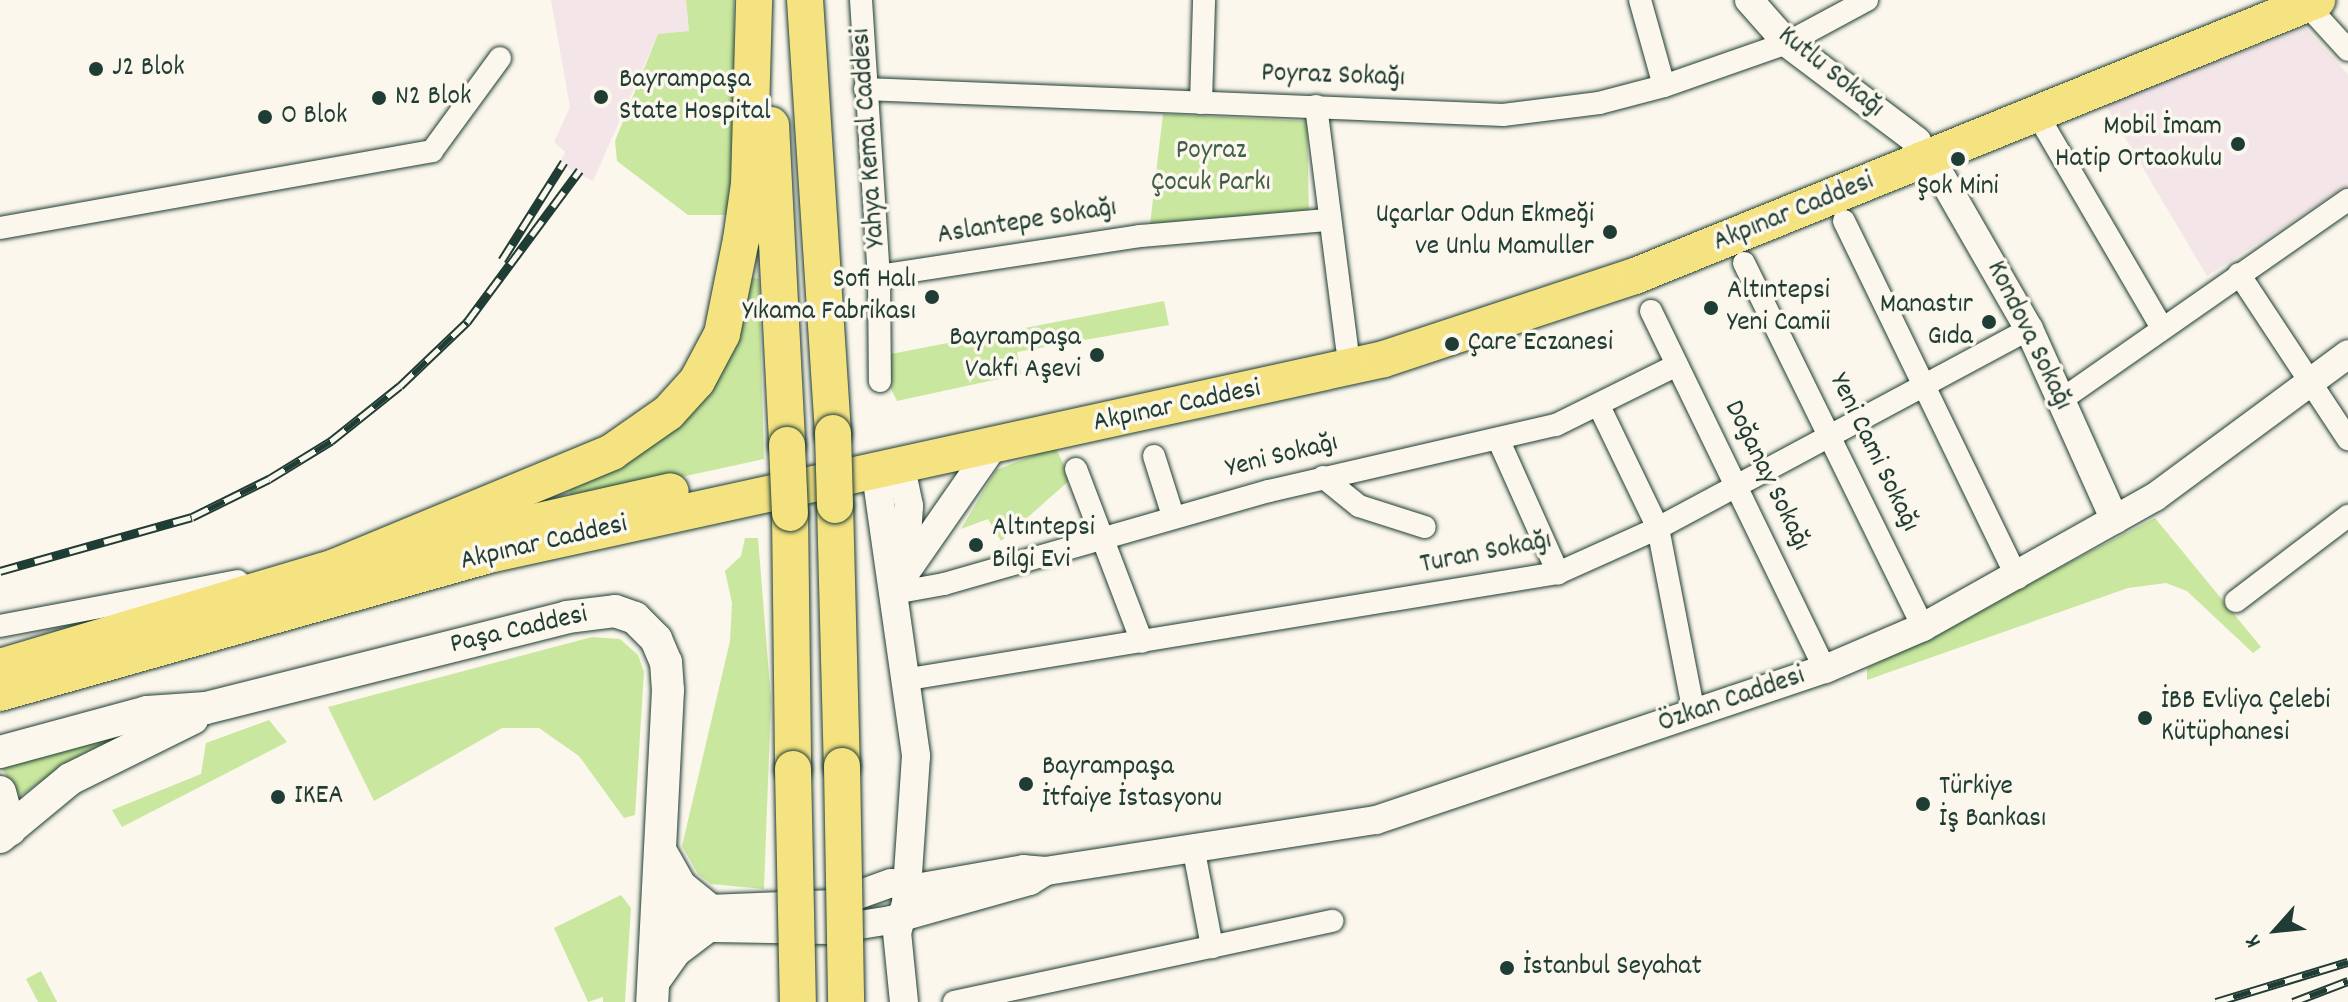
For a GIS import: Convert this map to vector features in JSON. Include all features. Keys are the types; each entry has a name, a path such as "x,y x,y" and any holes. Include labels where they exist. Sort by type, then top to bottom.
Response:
{"main road":[{"path":"335,567 612,452 668,413 697,381 722,334 739,252 749,184 754,0"},
{"path":"760,0 784,318 798,1002"},
{"path":"805,0 833,433 846,1002"},
{"name":"Akpınar Caddesi","path":"0,693 87,652 335,567 605,503 992,448 1384,359 1635,276 2266,0"},
{"name":"Akpınar Caddesi","path":"0,667 87,652 887,463 1347,347 1494,301 1924,149 2037,114 2308,1"},
{"name":"Paşa Caddesi","path":"0,752 147,712 206,708 567,617 615,611 647,629 666,662 668,722 652,994"},
{"name":"Paşa Caddesi","path":"5,834 70,779 206,708"},
{"path":"0,792 5,834"}],"street":[{"name":"Yahya Kemal Caddesi","path":"861,0 879,276 880,381"},
{"path":"1201,103 1204,0"},
{"path":"1640,0 1664,86"},
{"name":"Kutlu Sokağı","path":"1749,0 1787,43 1924,149"},
{"name":"Poyraz Sokağı","path":"865,89 1503,115 1599,103 1664,86 1787,43 1867,0"},
{"path":"2308,1 2348,50"},
{"path":"0,228 432,151 500,58"},
{"path":"1316,106 1327,220 1347,347"},
{"path":"2037,114 2162,328"},
{"name":"Kondova Sokağı","path":"1924,149 2029,329 2115,520"},
{"path":"2061,400 2348,200"},
{"name":"Aslantepe Sokağı","path":"879,276 1140,236 1327,220"},
{"path":"1844,221 2017,578"},
{"name":"Yeni Cami Sokağı","path":"1744,263 1831,432 1923,627"},
{"path":"2239,274 2348,439"},
{"name":"Doğanay Sokağı","path":"1651,311 1738,482 1825,669"},
{"name":"Turan Sokağı","path":"903,680 1558,573 1658,528 1831,432 2029,329"},
{"name":"Özkan Caddesi","path":"710,920 833,904 891,883 905,887 956,884 1024,869 1046,871 1388,817 1825,669 1923,627 2017,578 2155,497 2348,354"},
{"name":"Yeni Sokağı","path":"898,584 1102,538 1323,477 1499,441 1599,406 1677,365"},
{"path":"1599,406 1658,528 1694,714"},
{"path":"1499,441 1558,573"},
{"path":"898,584 992,448"},
{"path":"1154,456 1173,516"},
{"path":"887,463 903,680 916,756 906,903 888,919 886,991 902,1002"},
{"path":"1076,469 1142,642"},
{"path":"1323,477 1359,506 1425,527"},
{"path":"2236,601 2348,516"},
{"path":"0,626 152,595 335,567"},
{"path":"888,919 867,907 913,804"},
{"path":"1193,846 1212,947"},
{"path":"661,848 682,885 710,920"},
{"name":"Özkan Caddesi","path":"710,920 828,930 888,919 1030,881 1046,871"},
{"path":"658,919 710,920"},
{"path":"652,994 677,952 710,920"},
{"path":"954,1002 1332,921"}],"shaded area":[{"name":"Bayrampaşa State Hospital","path":"551,0 686,0 689,31 658,34 593,181 560,164 565,152 554,142 570,107"},
{"name":"Mobil İmam Hatip Ortaokulu","path":"2305,28 2348,74 2348,185 2207,276 2105,104"}],"green space":[{"path":"686,0 734,0 734,204 727,215 688,215 617,161 615,141 658,34 689,31"},
{"name":"Poyraz Çocuk Parkı","path":"1163,114 1307,121 1309,217 1150,225"},
{"path":"750,277 759,279 764,459 571,501 569,489 650,446"},
{"path":"1164,301 1169,325 1017,352 1021,374 897,401 884,375 891,354"},
{"path":"1055,447 1071,479 1001,541 988,519 961,529 996,470"},
{"path":"2155,518 2261,647 2253,653 2187,591 2166,583 2128,588 1867,680 1867,668"},
{"path":"745,538 758,538 771,700 764,889 711,884 698,874 682,846 730,641 732,603 725,571 741,556"},
{"path":"592,637 620,639 638,655 644,672 635,815 624,818 579,756 539,728 502,728 374,801 328,707"},
{"path":"269,720 287,742 122,827 112,810 201,774 206,743"},
{"path":"143,728 59,770 20,796 0,766"},
{"path":"621,895 631,908 625,1002 603,1002 603,997 588,1002 554,928"},
{"path":"41,971 57,1002 38,1002 26,979"}],"railway":[{"path":"502,260 564,162"},
{"path":"0,571 192,517 269,479 331,441 400,386 467,322 580,170"},
{"path":"2216,1002 2348,962"},
{"path":"2293,1002 2348,981"}],"place":[{"name":"J2 Blok","path":"96,69"},
{"name":"Bayrampaşa State Hospital","path":"601,97"},
{"name":"N2 Blok","path":"379,98"},
{"name":"O Blok","path":"265,117"},
{"name":"Mobil İmam Hatip Ortaokulu","path":"2238,144"},
{"name":"Şok Mini","path":"1958,159"},
{"name":"Uçarlar Odun Ekmeği ve Unlu Mamuller","path":"1610,232"},
{"name":"Sofi Halı Yıkama Fabrikası","path":"932,297"},
{"name":"Altıntepsi Yeni Camii","path":"1711,308"},
{"name":"Manastır Gıda","path":"1989,322"},
{"name":"Çare Eczanesi","path":"1452,344"},
{"name":"Bayrampaşa Vakfı Aşevi","path":"1097,355"},
{"name":"Altıntepsi Bilgi Evi","path":"976,545"},
{"name":"İBB Evliya Çelebi Kütüphanesi","path":"2145,718"},
{"name":"Bayrampaşa İtfaiye İstasyonu","path":"1026,784"},
{"name":"IKEA","path":"278,797"},
{"name":"Türkiye İş Bankası","path":"1923,804"},
{"name":"İstanbul Seyahat","path":"1507,968"}]}
